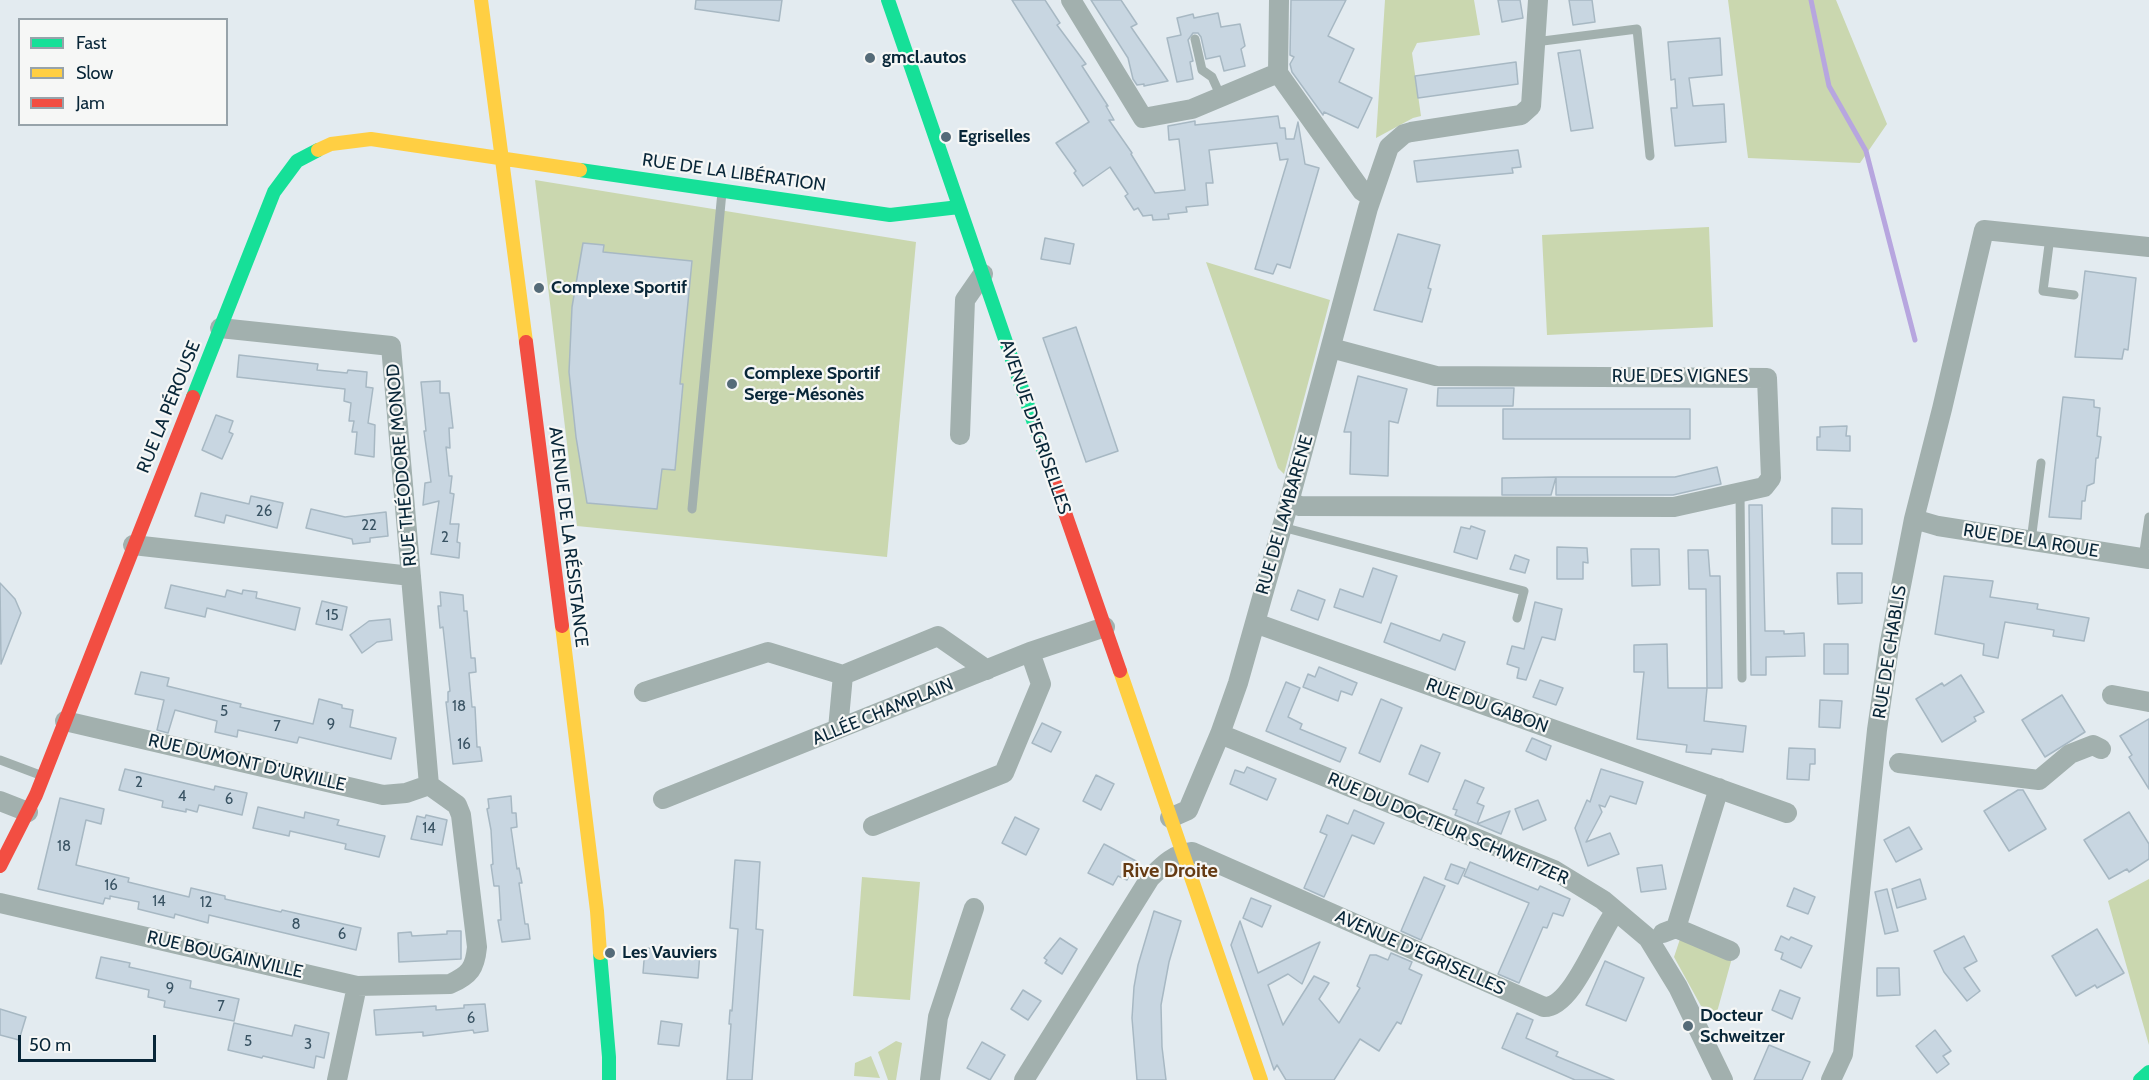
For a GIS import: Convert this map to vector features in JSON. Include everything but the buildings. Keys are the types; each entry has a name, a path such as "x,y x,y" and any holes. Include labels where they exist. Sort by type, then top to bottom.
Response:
{"street":[{"name":"AVENUE DE LA RÉSISTANCE","path":"481,0 503,158 597,911 609,1046 609,1080"},
{"name":"AVENUE D'EGRISELLES","path":"888,0 1261,1080"},
{"path":"1071,0 1143,118 1192,109 1278,73"},
{"path":"1279,0 1278,73 1362,191 1371,197"},
{"name":"RUE DE LAMBARENE","path":"1170,818 1188,810 1220,734 1238,683 1371,197 1389,147 1404,134 1521,115 1531,106 1538,0"},
{"name":"RUE LA PÉROUSE","path":"0,866 28,812 43,776 274,192 297,161 332,144 371,139 503,158"},
{"name":"RUE DE LA LIBÉRATION","path":"503,158 890,215 959,207"},
{"name":"RUE DE CHABLIS","path":"1831,1080 1843,1054 1877,730 1889,647 1914,519 1984,230 2050,237"},
{"path":"2050,237 2149,247"},
{"path":"960,435 965,300 983,274"},
{"name":"RUE THÉODORE MONOD","path":"220,328 391,346 411,576"},
{"name":"RUE DES VIGNES","path":"1289,502 1300,506 1674,507 1764,487 1771,478 1767,378 1436,376 1331,348"},
{"name":"RUE DE LA ROUE","path":"1914,519 1938,526 2146,558"},
{"path":"134,545 411,576 429,785"},
{"name":"RUE DU GABON","path":"1255,623 1786,813"},
{"name":"ALLÉE CHAMPLAIN","path":"663,800 1030,652 1105,627"},
{"path":"644,692 768,652 843,675 938,636 987,670"},
{"path":"873,826 1004,773 1041,684 1030,652"},
{"path":"838,729 843,675"},
{"path":"2112,695 2149,702"},
{"name":"RUE DUMONT D'URVILLE","path":"65,721 383,795 400,794 429,785"},
{"name":"RUE DU DOCTEUR SCHWEITZER","path":"1220,734 1554,870 1603,900 1648,938 1678,987 1723,1080"},
{"path":"1899,763 2039,780 2061,760 2082,748 2093,745 2101,749"},
{"name":"RUE BOUGAINVILLE","path":"0,903 357,986 450,984 464,978 475,964 477,947 461,815 457,805 429,785"},
{"path":"1676,928 1719,788"},
{"path":"0,801 28,812"},
{"name":"AVENUE D'EGRISELLES","path":"1183,853 1192,852 1544,1007 1556,1004 1564,996 1616,911"},
{"path":"1024,1080 1150,878 1173,857 1183,853"},
{"path":"930,1080 938,1017 974,908"},
{"path":"1648,938 1676,928 1730,951"},
{"path":"337,1080 357,986"},
{"path":"2140,1080 2149,1072"}],"lane":[{"path":"1535,42 1637,29 1650,156"},
{"path":"1195,39 1202,70 1212,77 1221,97"},
{"path":"692,510 722,190"},
{"path":"2050,237 2043,291 2074,295"},
{"path":"2031,541 2041,463"},
{"path":"1740,494 1742,678"},
{"path":"2146,558 2149,518"},
{"path":"1282,527 1524,591 1517,618"},
{"path":"0,760 43,776"}],"green space":[{"path":"1385,0 1474,0 1480,35 1417,43 1412,53 1421,116 1376,138"},
{"path":"1728,0 1836,0 1887,124 1860,163 1748,158"},
{"name":"Complexe Sportif Serge-Mésonès","path":"535,180 916,242 887,557 577,526"},
{"path":"1709,227 1713,327 1547,335 1542,235"},
{"path":"1206,262 1330,300 1284,474 1278,468"},
{"path":"862,877 920,882 910,1000 853,996"},
{"path":"2149,879 2149,1045 2108,901"},
{"path":"1680,939 1732,958 1717,1012 1701,1006 1674,957"},
{"path":"896,1041 902,1043 896,1080 888,1080 878,1052"},
{"path":"871,1056 880,1078 854,1076 855,1063"}],"waterway":[{"path":"1811,0 1829,86 1866,151 1915,340"}],"traffic: fast":[{"path":"888,0 1046,458"},
{"path":"193,397 274,192 297,161 318,150"},
{"path":"580,170 890,215 959,207"},
{"path":"600,953 609,1080"},
{"path":"2140,1080 2149,1072"}],"traffic: slow":[{"path":"481,0 526,342"},
{"path":"318,150 331,144 371,139 580,170"},
{"path":"562,626 597,911 600,953"},
{"path":"1120,671 1261,1080"}],"traffic: jam":[{"path":"526,342 562,626"},
{"path":"0,866 36,795 193,397"},
{"path":"1046,458 1120,671"}],"place":[{"name":"gmcl.autos","path":"870,58"},
{"name":"Egriselles","path":"946,137"},
{"name":"Complexe Sportif","path":"539,288"},
{"name":"Complexe Sportif Serge-Mésonès","path":"732,384"},
{"name":"Les Vauviers","path":"610,953"},
{"name":"Docteur Schweitzer","path":"1688,1026"}],"district":[{"name":"Rive Droite","path":"1170,871"}]}
